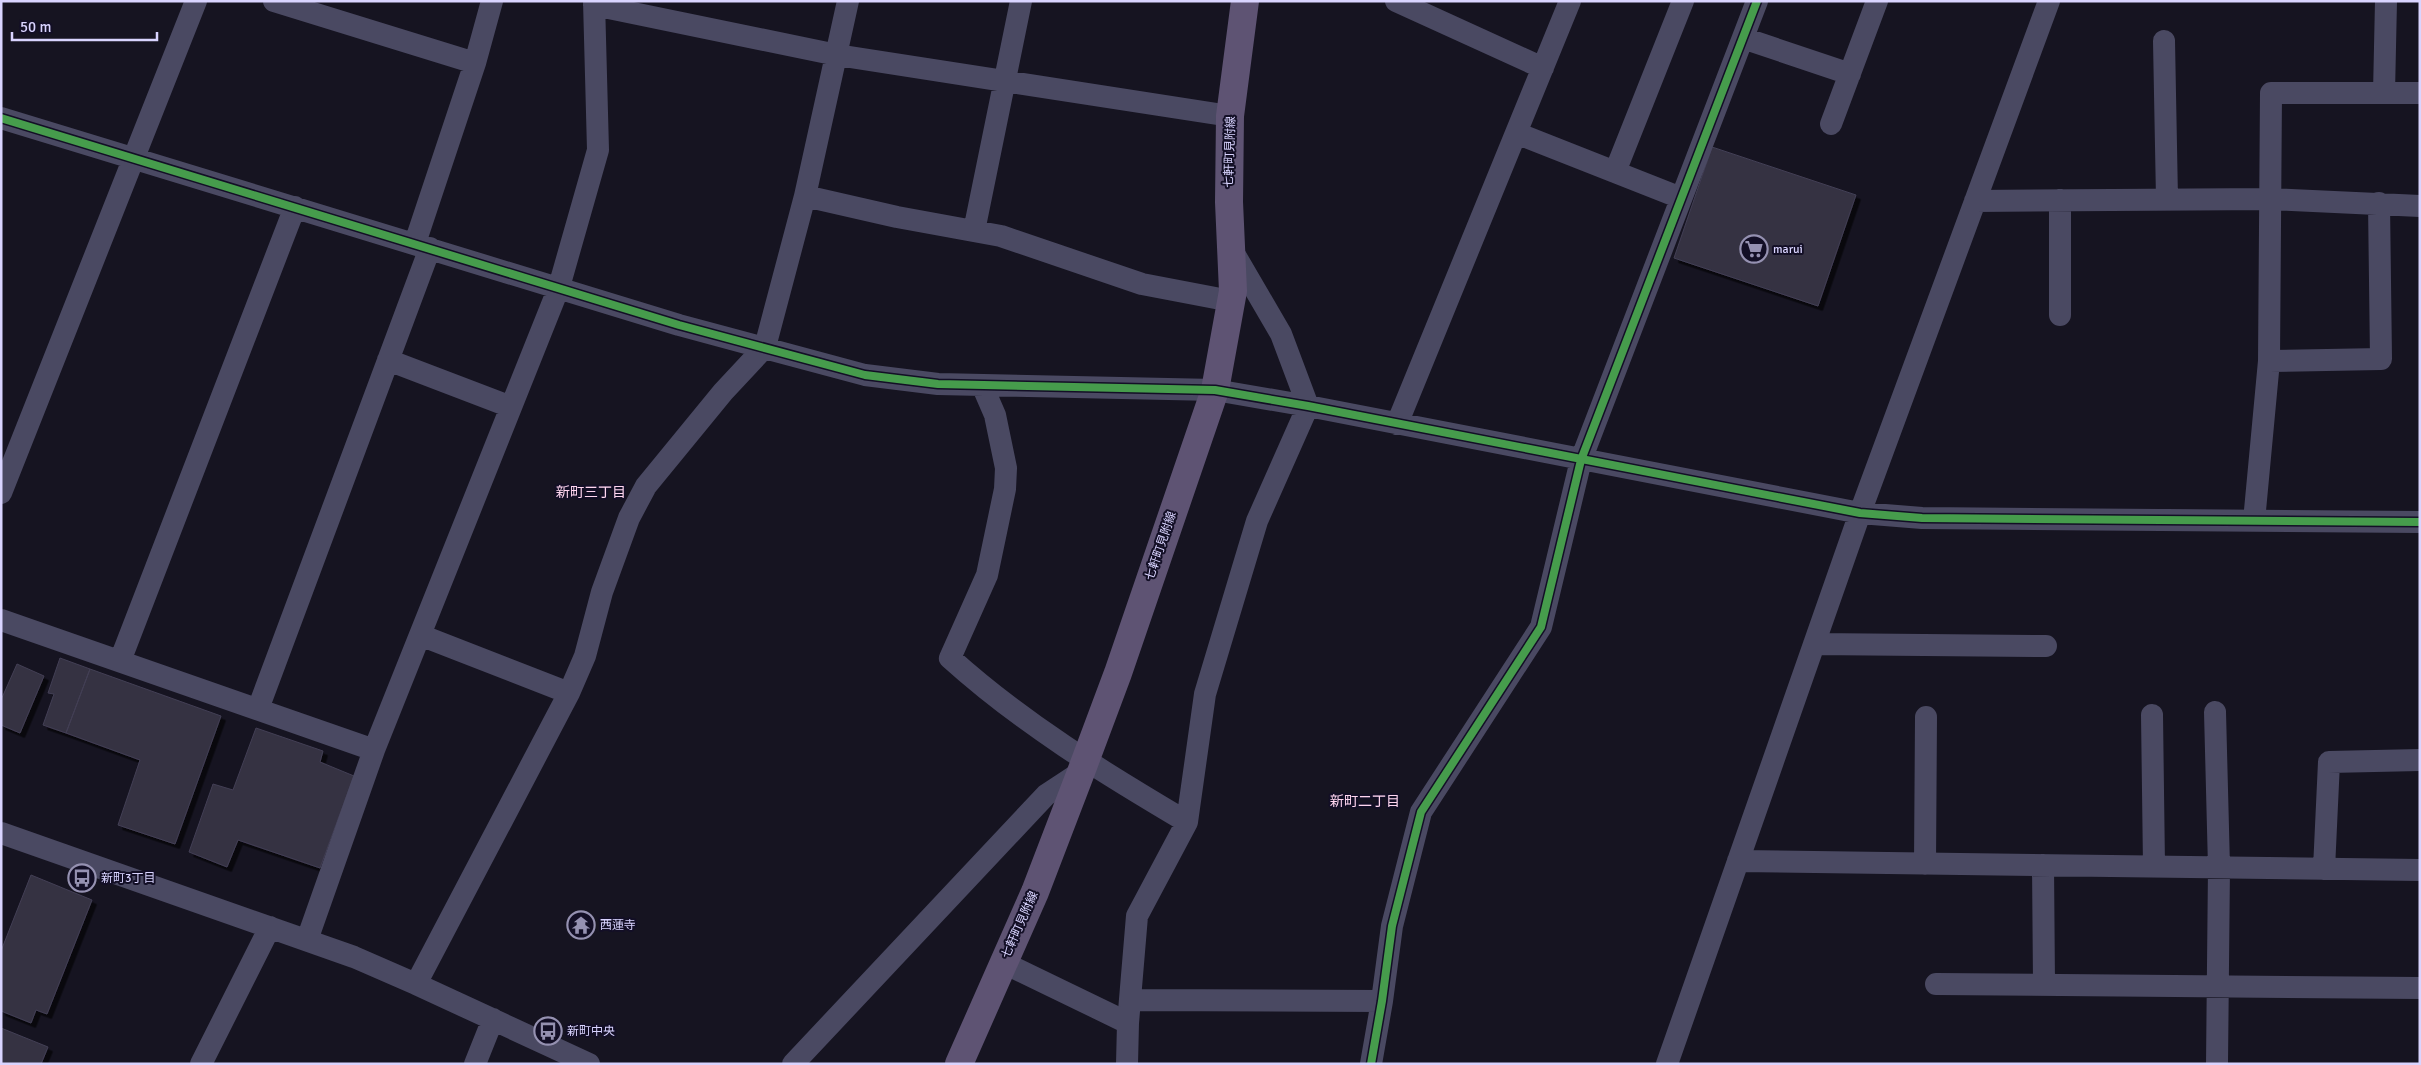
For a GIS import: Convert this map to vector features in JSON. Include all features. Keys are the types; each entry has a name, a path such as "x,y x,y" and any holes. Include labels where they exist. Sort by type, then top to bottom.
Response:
{"main road":[{"name":"七軒町見附線","path":"960,1063 1035,892 1083,767 1118,673 1215,390 1233,291 1229,202 1230,116 1245,1"}],"street":[{"path":"1,493 196,1"},
{"path":"274,1 475,63"},
{"path":"258,710 388,360 492,1"},
{"path":"416,984 569,693 584,656 602,592 629,518 646,486 724,392 765,347 805,196 848,1"},
{"path":"974,231 1021,1"},
{"path":"1396,1 1543,68"},
{"path":"1398,424 1570,1"},
{"path":"1615,172 1682,1"},
{"path":"1371,1064 1392,926 1421,812 1541,627 1581,460 1757,1"},
{"path":"1831,124 1877,1"},
{"path":"1667,1064 1860,513 2049,1"},
{"path":"2384,93 2386,1"},
{"path":"306,940 374,750 559,287 598,150 594,3 837,55 1230,116"},
{"path":"1743,38 1850,74"},
{"path":"2164,41 2167,199"},
{"path":"2254,520 2270,361 2272,92 2420,94"},
{"path":"1,118 679,325 865,374 938,384 1215,390 1308,406 1860,513 1922,518 2420,522"},
{"path":"1516,133 1681,198"},
{"path":"805,196 1001,236 1142,284 1231,301"},
{"path":"1975,201 2271,199 2420,206"},
{"path":"2060,200 2060,315"},
{"path":"2270,361 2381,359 2379,203"},
{"path":"120,661 295,207"},
{"path":"1128,1064 1128,1023 1137,916 1187,822 1208,685 1257,522 1308,406 1281,334 1232,250"},
{"path":"388,360 511,407"},
{"path":"982,385 995,415 1006,468 1005,489 986,575 950,658 988,692 1083,767 1187,822"},
{"path":"1,620 374,750"},
{"path":"420,635 569,693"},
{"path":"1814,644 2046,646"},
{"path":"2215,712 2219,867 2217,1064"},
{"path":"2152,715 2154,866"},
{"path":"1925,864 1926,717"},
{"path":"2324,869 2329,762 2420,760"},
{"path":"793,1064 1046,795 1083,767"},
{"path":"1,833 306,940 416,984 589,1064"},
{"path":"1738,861 2420,870"},
{"path":"2043,865 2044,984"},
{"path":"201,1064 270,927"},
{"path":"1004,963 1128,1023"},
{"path":"1936,984 2420,988"},
{"path":"1131,1000 1382,1001"},
{"path":"475,1064 493,1019"}],"building":[{"path":"1712,147 1856,195 1818,306 1674,258"},
{"path":"60,658 90,669 66,733 43,725 54,694 48,693"},
{"path":"17,664 44,676 20,733 1,725 1,700"},
{"path":"90,669 221,716 175,844 118,825 140,760 66,733"},
{"path":"256,728 323,751 320,762 354,776 320,868 238,840 227,867 189,852 213,784 233,790"},
{"path":"31,875 92,900 47,1014 36,1010 31,1023 1,1011 1,951"},
{"path":"1,1028 48,1047 41,1064 1,1064"}],"cycle path":[{"path":"1371,1064 1392,926 1421,812 1541,627 1581,460 1757,1"},
{"path":"1,118 679,325 865,375 938,384 1215,390 1308,406 1860,513 1922,518 2420,522"}],"place":[{"name":"marui","path":"1754,249"},
{"name":"新町3丁目","path":"82,878"},
{"name":"西蓮寺","path":"581,925"},
{"name":"新町中央","path":"548,1031"}],"district":[{"name":"新町三丁目","path":"591,492"},
{"name":"新町二丁目","path":"1365,801"}]}
